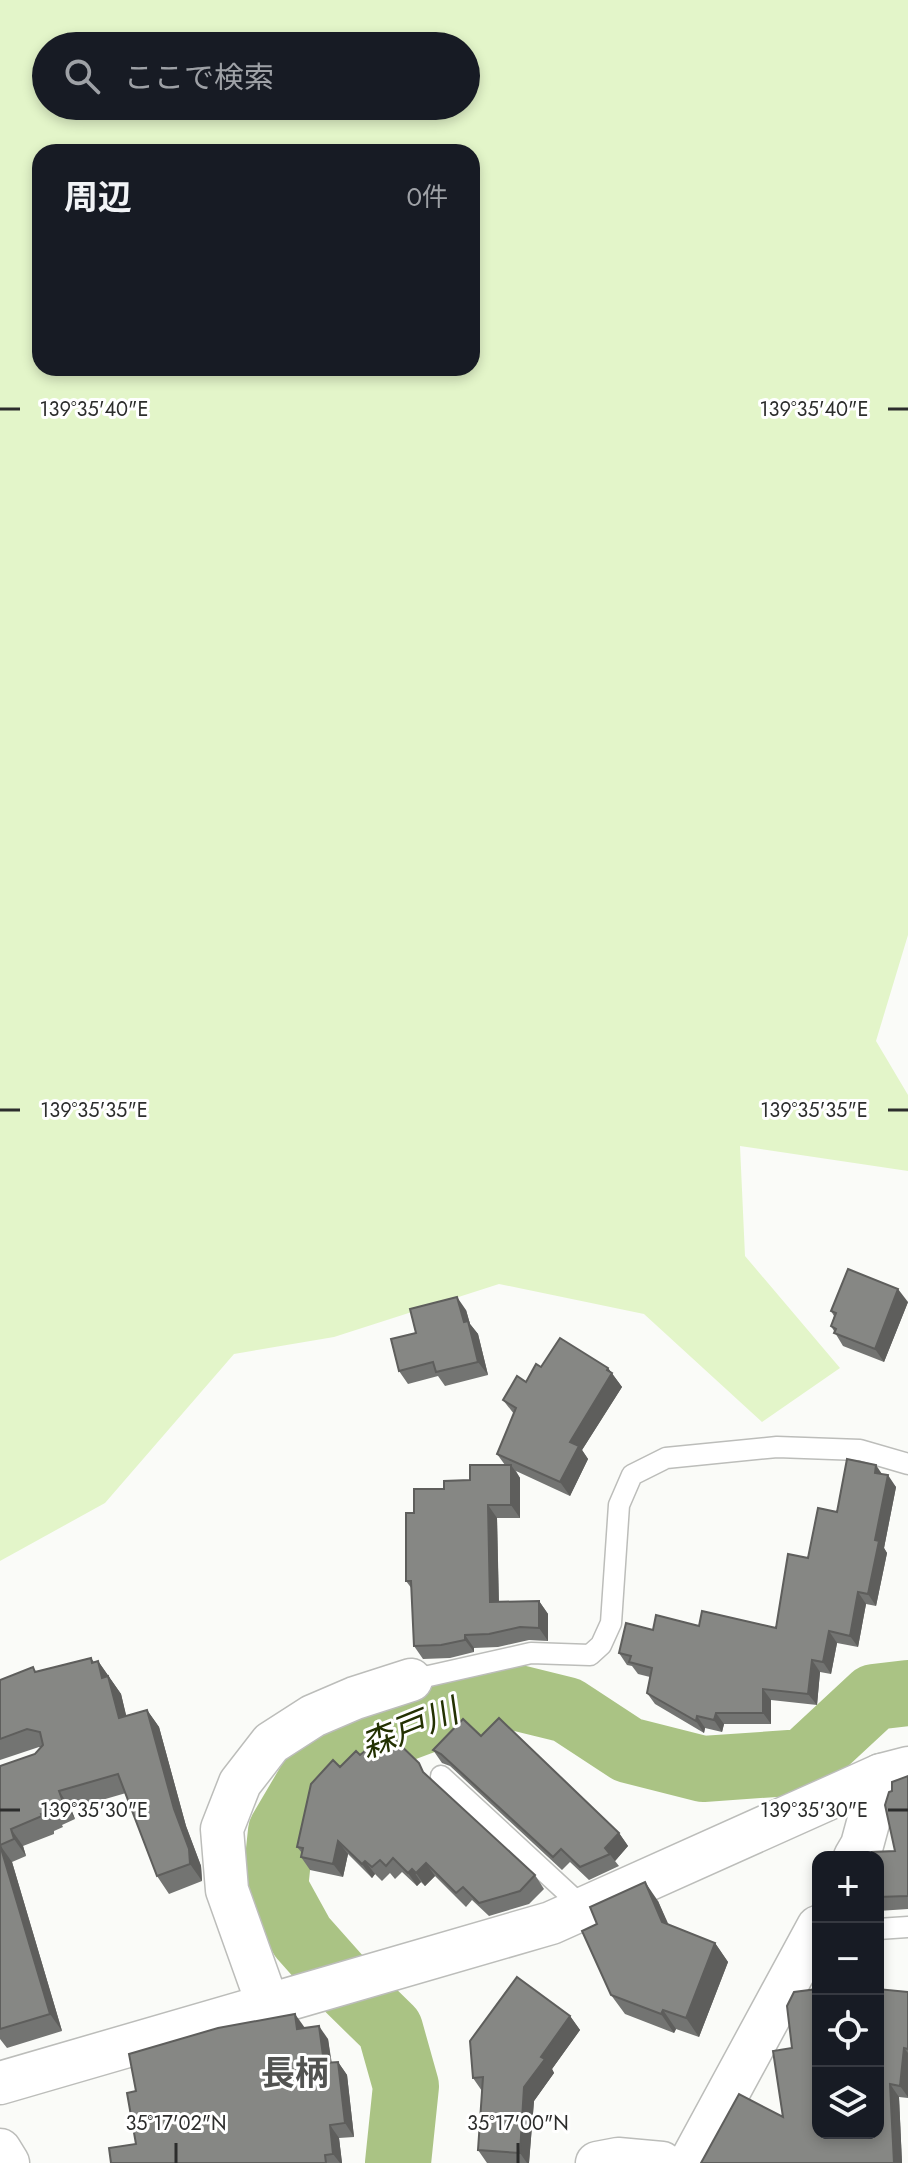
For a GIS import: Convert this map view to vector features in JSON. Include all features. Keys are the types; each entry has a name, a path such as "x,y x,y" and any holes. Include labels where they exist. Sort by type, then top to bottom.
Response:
{"street":[{"path":"268,2005 227,1890 222,1829 240,1783 271,1743 313,1716 355,1698 411,1680"},
{"path":"0,2083 551,1923 894,1771"},
{"path":"858,1851 894,1771"},
{"path":"690,2163 812,1939"},
{"path":"0,2150 8,2163"},
{"path":"597,2163 618,2159 662,2163"}],"lane":[{"path":"411,1680 531,1653 590,1655 601,1645 611,1623 619,1505 632,1475 666,1458 777,1447 818,1448 860,1450 908,1464"},
{"path":"441,1776 584,1908"},
{"path":"884,1929 908,1927"}],"green space":[{"path":"0,0 908,0 908,935 876,1041 908,1095 908,1171 740,1146 745,1256 840,1368 762,1422 644,1314 499,1284 334,1337 234,1354 105,1503 0,1561"}],"building":[{"path":"848,1269 898,1289 875,1349 834,1333 836,1329 831,1326 836,1313 831,1311"},
{"path":"457,1297 464,1322 468,1321 478,1362 436,1372 433,1362 399,1371 391,1339 416,1333 410,1309"},
{"path":"560,1338 612,1373 570,1442 579,1446 560,1482 497,1454 516,1408 503,1400 517,1376 526,1382 536,1364 541,1367"},
{"path":"847,1459 876,1465 875,1473 888,1475 875,1540 879,1541 868,1594 858,1592 850,1636 829,1631 823,1662 812,1660 808,1694 763,1689 763,1713 716,1713 714,1720 697,1716 696,1721 647,1693 652,1668 629,1662 631,1656 619,1653 626,1623 653,1630 656,1615 699,1626 702,1611 776,1628 788,1554 808,1558 818,1508 837,1512"},
{"path":"470,1465 511,1465 511,1505 488,1505 490,1602 539,1601 539,1628 520,1627 489,1634 465,1635 465,1640 441,1645 414,1646 411,1581 406,1581 406,1513 414,1513 414,1489 444,1489 444,1481 470,1480"},
{"path":"91,1658 92,1663 98,1661 102,1678 108,1676 119,1718 147,1710 174,1809 189,1849 190,1864 157,1876 118,1774 59,1791 63,1802 49,1807 51,1810 42,1816 11,1829 14,1839 0,1845 0,1766 35,1754 43,1745 40,1732 27,1729 0,1739 0,1680 33,1667 35,1672"},
{"path":"499,1718 619,1833 605,1848 610,1854 580,1867 561,1849 553,1857 433,1750 463,1719 481,1736"},
{"path":"392,1737 419,1763 423,1772 535,1875 520,1891 479,1903 463,1887 456,1893 426,1863 416,1873 412,1869 408,1873 393,1858 386,1866 380,1860 372,1867 365,1861 362,1864 338,1841 333,1864 301,1857 303,1848 297,1847 311,1784 333,1760 340,1767 356,1751 360,1755 376,1742 382,1747"},
{"path":"908,1776 908,1896 884,1897 884,1851 895,1851 885,1805 892,1791 892,1782"},
{"path":"0,1845 50,2014 0,2029"},
{"path":"645,1882 662,1922 715,1943 686,2018 663,2010 661,2014 611,1995 582,1931 597,1924 590,1907"},
{"path":"517,1977 570,2016 524,2087 520,2153 478,2150 483,2077 473,2078 470,2041"},
{"path":"812,1990 812,2139 884,2139 884,1990 908,1992 908,2049 904,2048 900,2086 890,2084 894,2163 701,2163 739,2094 783,2117 773,2051 792,2048 787,2006 794,1992"},
{"path":"295,2014 297,2029 319,2026 324,2063 338,2062 345,2123 330,2125 333,2154 325,2155 326,2163 111,2163 109,2148 136,2144 127,2093 136,2091 129,2054 218,2028"}],"waterway":[{"name":"森戸川","path":"398,2163 406,2086 390,2029 302,1937 275,1888 281,1831 311,1780 359,1745 498,1693 567,1710 628,1750 703,1769 804,1762 874,1697 908,1693"}],"district":[{"name":"長柄","path":"295,2073"}]}
